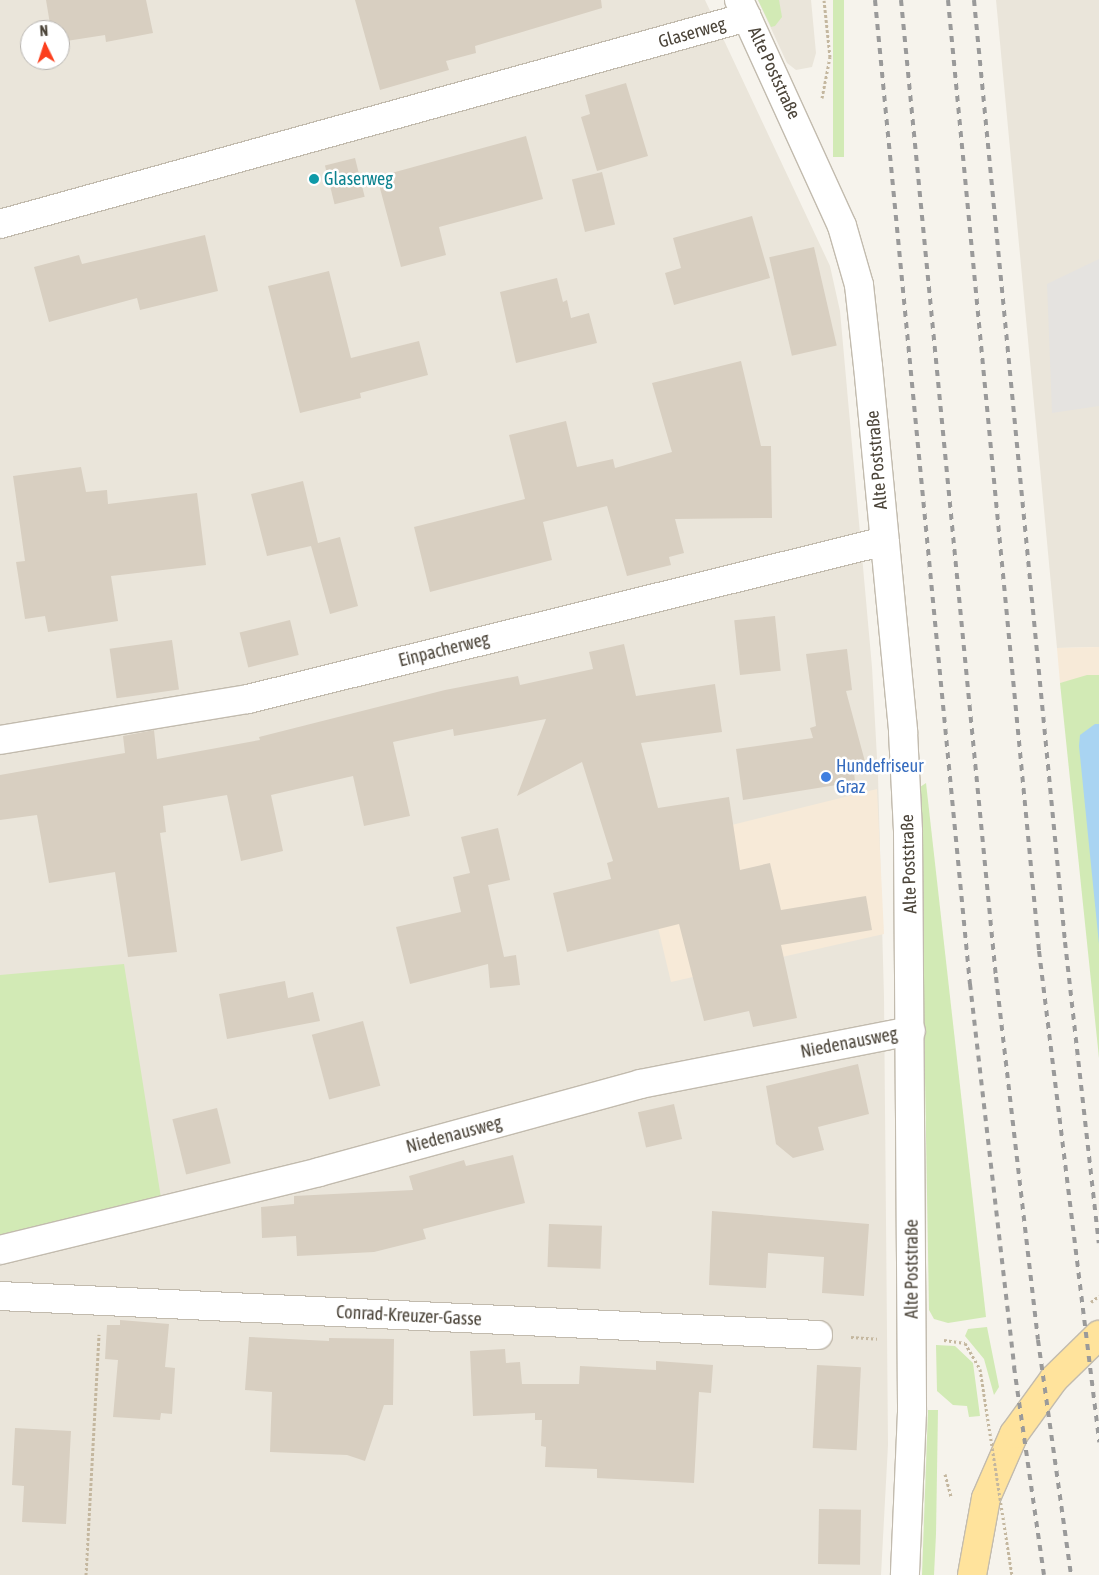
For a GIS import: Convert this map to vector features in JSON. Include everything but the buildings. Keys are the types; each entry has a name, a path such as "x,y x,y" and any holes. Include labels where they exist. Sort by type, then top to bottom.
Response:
{"main road":[{"path":"972,1575 986,1498 1014,1434 1054,1379 1099,1335"}],"street":[{"name":"Alte Poststraße","path":"743,8 804,138 842,226 859,285 906,775 911,1031 912,1451 906,1575"},
{"name":"Glaserweg","path":"0,224 743,8"},
{"name":"Einpacherweg","path":"0,740 248,698 885,542"},
{"name":"Niedenausweg","path":"0,1250 319,1172 640,1084 911,1031"},
{"name":"Conrad-Kreuzer-Gasse","path":"0,1296 818,1336"}],"path":[{"path":"804,138 820,105 828,78 830,57 824,0"},
{"path":"86,1575 101,1300"},
{"path":"818,1336 883,1339"},
{"path":"940,1340 965,1343 980,1369 1012,1575"},
{"path":"943,1468 951,1496"}],"shaded area":[{"path":"0,0 705,0 830,266 840,311 872,667 878,776 884,997 888,1445 881,1575 0,1575"},
{"path":"758,0 811,0 816,53 812,67 796,70 787,63"},
{"path":"996,0 1099,0 1099,647 1057,648"},
{"path":"1099,259 1099,406 1052,413 1047,284"},
{"path":"1099,647 1099,675 1060,683 1057,648"},
{"path":"877,789 884,934 671,982 639,848"}],"green space":[{"path":"758,0 779,0 782,17 775,26 771,27"},
{"path":"833,0 844,0 844,157 833,157"},
{"path":"1087,675 1099,675 1099,1058 1060,683"},
{"path":"926,783 986,1317 948,1323 934,1319 929,1310 920,787"},
{"path":"124,964 161,1198 0,1236 0,975"},
{"path":"987,1327 999,1387 994,1395 984,1359 965,1336 968,1329"},
{"path":"936,1345 955,1346 973,1363 980,1416 969,1417 967,1406 953,1405 937,1391"},
{"path":"928,1410 938,1410 936,1534 934,1575 922,1575"}],"water":[{"path":"1095,724 1099,724 1099,944 1079,746 1080,735"}],"railway":[{"path":"875,0 970,984 1014,1367 1044,1575"},
{"path":"901,0 996,977 1038,1340 1071,1575"},
{"path":"948,0 1039,951 1099,1442"},
{"path":"974,0 1065,942 1099,1243"}],"place":[{"name":"Glaserweg","path":"314,179"},
{"name":"Hundefriseur Graz","path":"826,777"}]}
